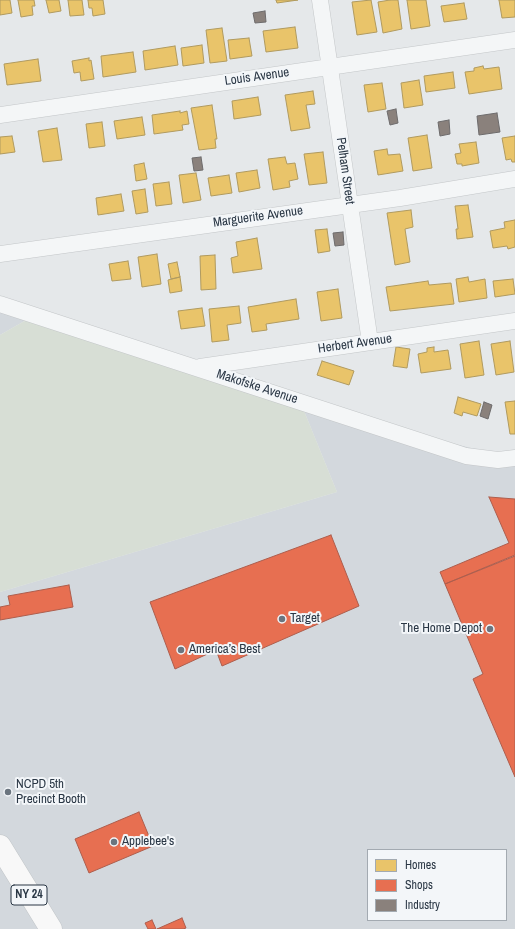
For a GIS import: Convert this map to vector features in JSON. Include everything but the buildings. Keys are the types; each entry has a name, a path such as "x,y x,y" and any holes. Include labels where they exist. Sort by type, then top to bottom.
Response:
{"main road":[{"name":"NY 24","path":"0,846 51,929"}],"street":[{"name":"Pelham Street","path":"320,0 370,342"},
{"name":"Louis Avenue","path":"0,114 515,40"},
{"name":"Marguerite Avenue","path":"0,254 350,203 400,198 515,179"},
{"name":"Makofske Avenue","path":"0,304 466,456 498,460 515,458"},
{"name":"Herbert Avenue","path":"196,367 515,321"}],"shaded area":[{"path":"0,304 35,315 0,335"},
{"path":"35,315 300,401 337,492 0,592 0,335"},
{"path":"300,401 380,427 515,458 515,929 0,929 0,592 337,492"}],"place":[{"name":"Target","path":"282,619"},
{"name":"The Home Depot","path":"490,629"},
{"name":"America’s Best","path":"181,650"},
{"name":"NCPD 5th Precinct Booth","path":"8,792"},
{"name":"Applebee's","path":"114,842"}]}
